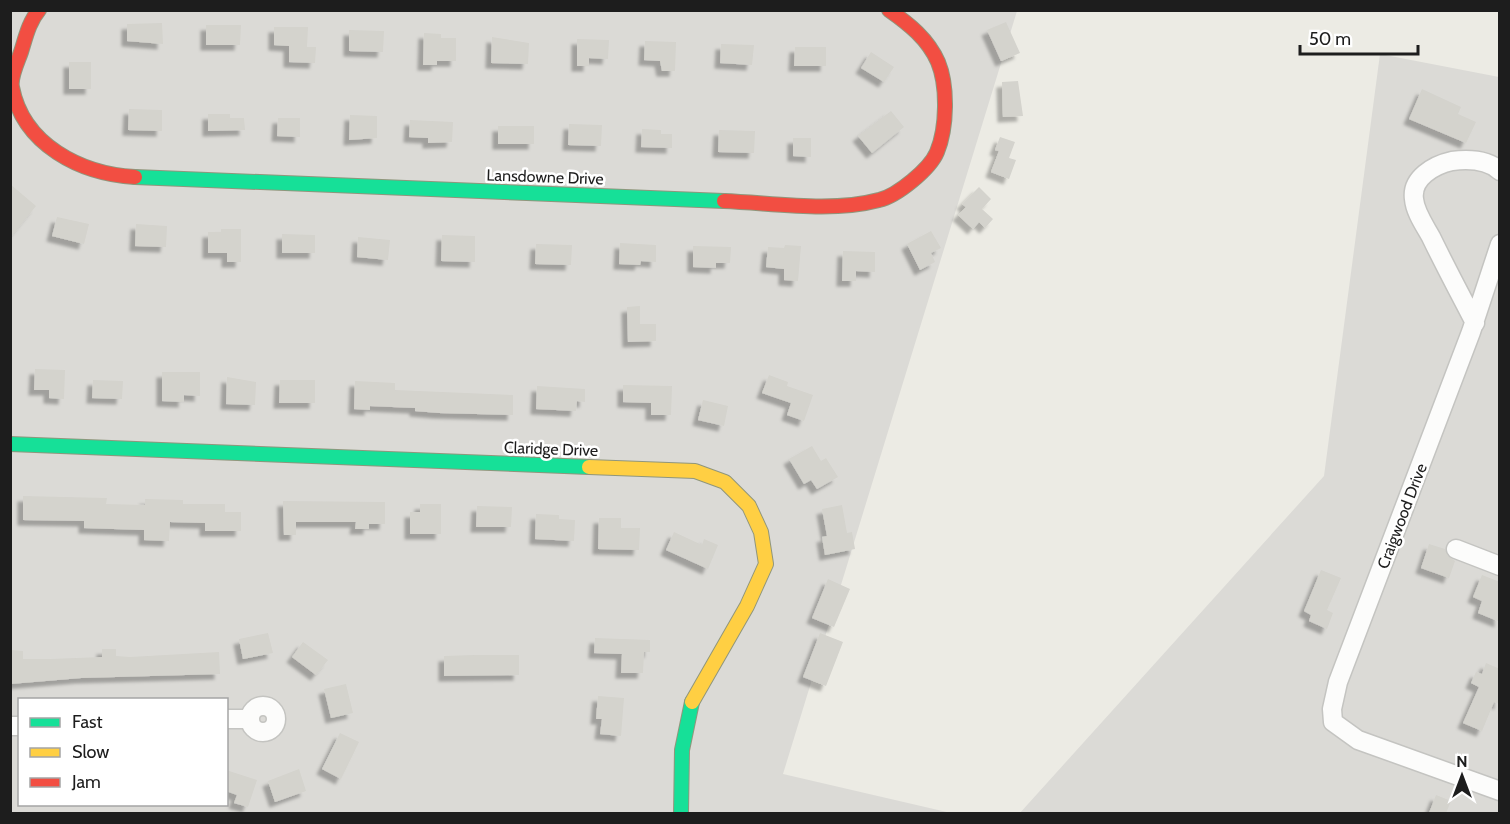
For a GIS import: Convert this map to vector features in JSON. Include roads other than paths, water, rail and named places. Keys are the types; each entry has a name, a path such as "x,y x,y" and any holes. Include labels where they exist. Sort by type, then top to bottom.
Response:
{"street":[{"name":"Lansdowne Drive","path":"39,10 31,20 11,85 29,129 55,153 84,168 121,176 843,206 880,200 913,181 937,153 946,108 938,63 916,29 889,10"},
{"path":"1475,323 1424,223 1414,200 1415,187 1420,177 1433,167 1453,161 1484,163 1500,171"},
{"name":"Craigwood Drive","path":"1500,244 1475,323 1338,682 1332,709 1333,722 1358,740 1500,791"},
{"name":"Claridge Drive","path":"10,444 695,471 725,482 749,506 761,532 766,564 747,606 692,701 682,750 681,813"},
{"path":"1456,549 1500,566"},
{"path":"228,719 250,719"}]}
